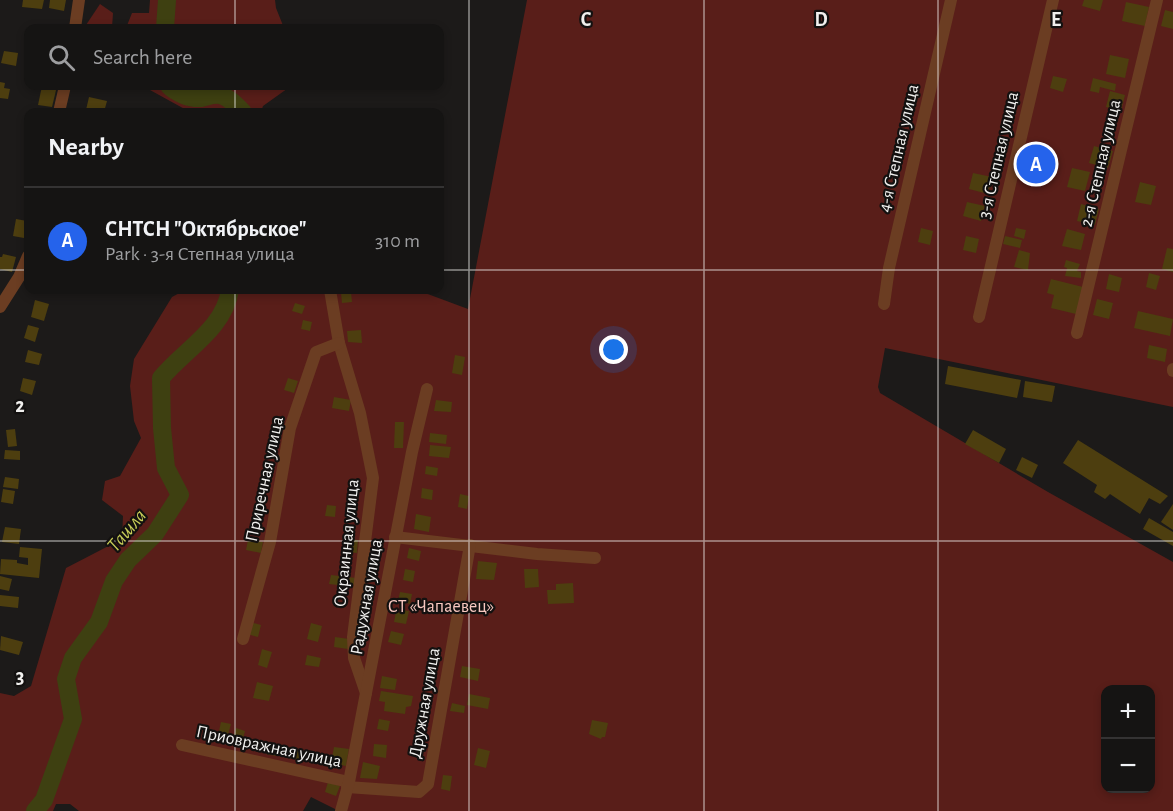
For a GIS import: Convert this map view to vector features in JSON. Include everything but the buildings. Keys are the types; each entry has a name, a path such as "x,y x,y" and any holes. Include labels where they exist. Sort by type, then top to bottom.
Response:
{"street":[{"path":"76,24 80,0"},
{"name":"4-я Степная улица","path":"884,304 889,268 951,0"},
{"name":"3-я Степная улица","path":"978,317 1053,0"},
{"name":"2-я Степная улица","path":"1077,333 1156,0"},
{"path":"60,108 64,90"},
{"path":"0,307 19,278 24,266"},
{"name":"Окраинная улица","path":"331,294 339,343 360,413 373,478 353,637 354,658 366,694"},
{"name":"Приречная улица","path":"243,639 270,542 290,428 315,352 339,343"},
{"name":"Радужная улица","path":"340,811 348,784 412,452 427,389"},
{"path":"396,537 537,554 595,558"},
{"name":"Дружная улица","path":"348,784 419,792 428,784 470,545"},
{"name":"Приовражная улица","path":"182,746 348,784"}],"green space":[{"path":"150,0 275,0 282,24 128,24 132,13 149,13"},
{"name":"СТ «Чапаевец»","path":"527,0 1173,0 1173,407 885,348 878,387 880,393 1048,492 1173,562 1173,811 339,811 311,797 303,811 79,811 70,804 56,804 53,811 0,811 0,693 14,696 31,686 66,568 122,539 123,516 102,500 105,481 120,476 141,438 134,421 130,386 134,359 172,297 178,294 428,294 468,309"},
{"path":"100,4 113,13 112,24 87,24"},
{"path":"150,90 285,90 262,108 183,108"}],"waterway":[{"name":"Ташла","path":"165,24 167,0"},
{"name":"Ташла","path":"175,90 192,98 220,95 239,108"},
{"name":"Ташла","path":"35,811 44,800 73,719 66,679 73,658 99,622 114,581 128,560 155,534 180,495 166,468 161,378 212,327 220,316 229,294"}],"place":[{"name":"СНТСН \"Октябрьское\"","path":"1036,164"}]}
